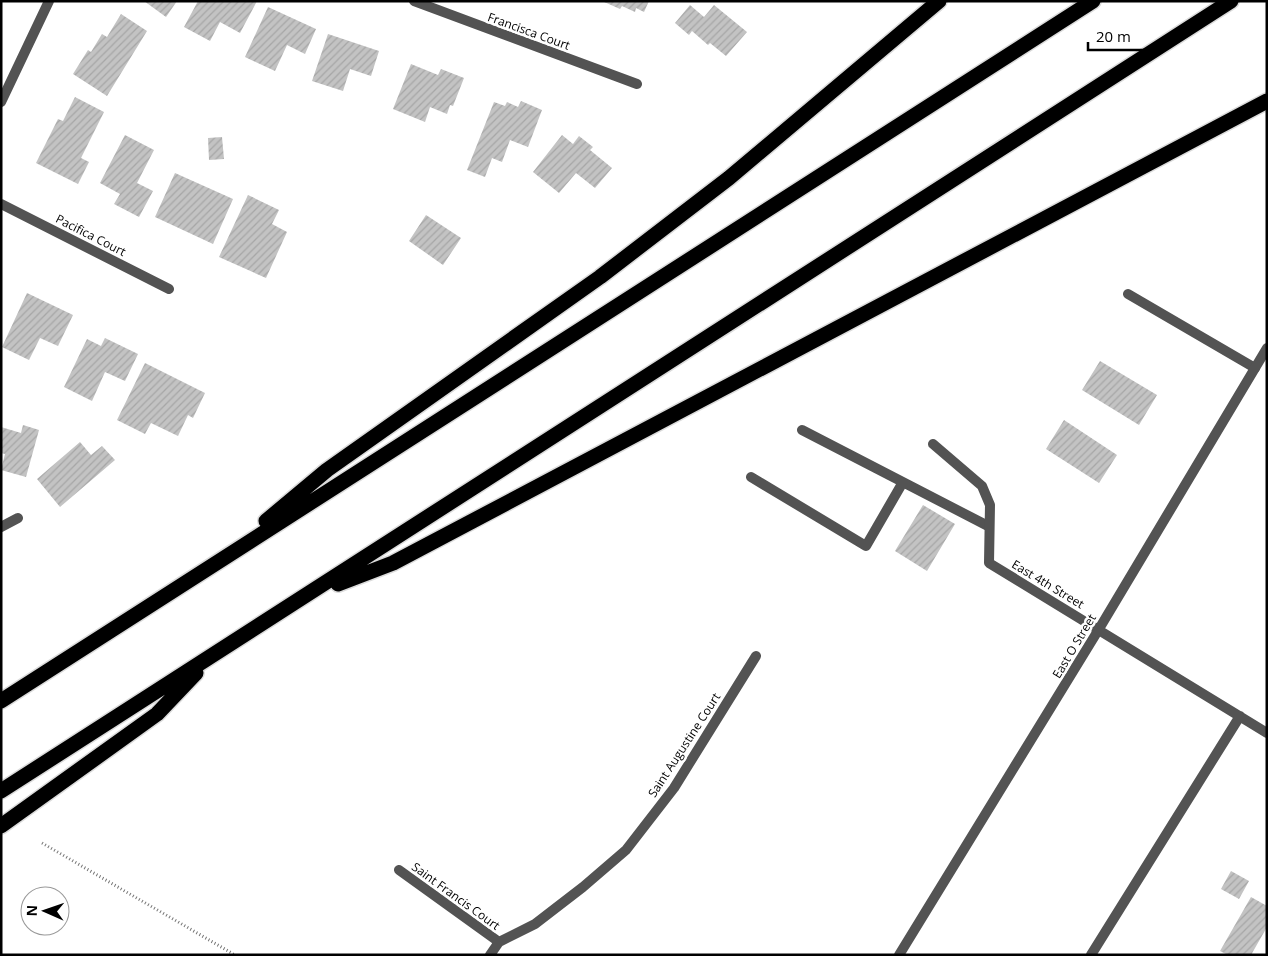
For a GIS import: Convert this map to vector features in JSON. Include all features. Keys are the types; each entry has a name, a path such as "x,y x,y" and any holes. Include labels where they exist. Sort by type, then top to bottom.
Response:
{"highway":[{"path":"221,560 327,470 600,277 729,178 939,1"},
{"path":"1,701 1093,1"},
{"path":"1,791 308,596 1232,1"},
{"path":"308,596 393,563 1267,100"},
{"path":"1,826 156,714 214,655"}],"street":[{"path":"1,102 49,1"},
{"name":"Francisca Court","path":"414,1 637,84"},
{"name":"Pacifica Court","path":"1,204 169,288"},
{"path":"1128,294 1255,368"},
{"name":"East O Street","path":"899,955 1099,629 1267,348"},
{"path":"802,430 988,526"},
{"name":"East 4th Street","path":"933,444 982,486 990,505 988,563 1267,733"},
{"path":"751,477 866,546 903,482"},
{"path":"1,527 18,518"},
{"name":"Saint Augustine Court","path":"490,955 499,942 535,924 583,888 626,850 674,788 756,656"},
{"path":"1091,955 1240,716"},
{"name":"Saint Francis Court","path":"399,870 499,942"}],"path":[{"path":"42,843 235,955"}],"building":[{"path":"144,1 177,1 166,17"},
{"path":"198,1 257,1 240,33 220,22 210,41 184,27"},
{"path":"602,1 649,1 644,12 636,8 635,12 622,6 620,9"},
{"path":"690,5 704,17 714,5 747,32 726,56 710,43 708,45 692,31 689,35 675,23"},
{"path":"268,7 316,29 305,54 287,45 275,71 245,57"},
{"path":"121,14 147,31 107,96 73,74 88,50 91,52 102,34 107,37"},
{"path":"328,34 379,51 371,76 350,69 343,91 312,81"},
{"path":"411,64 438,75 441,69 464,78 453,106 450,105 447,114 430,107 425,122 393,109"},
{"path":"75,97 104,112 81,158 89,162 78,184 36,163 58,119 63,121"},
{"path":"521,101 542,110 528,147 510,140 502,162 492,158 485,177 467,170 494,102 505,106 507,102 518,107"},
{"path":"125,135 154,150 137,183 153,191 139,217 114,204 120,194 100,183"},
{"path":"562,135 573,144 579,136 593,147 590,150 612,168 595,188 576,173 559,193 533,172"},
{"path":"222,137 224,159 209,160 208,138"},
{"path":"175,173 233,199 213,244 155,217"},
{"path":"248,195 279,210 272,224 287,232 266,278 219,257"},
{"path":"426,215 461,238 443,265 409,241"},
{"path":"27,293 73,315 58,346 40,338 29,360 2,347"},
{"path":"105,338 138,354 125,381 105,372 92,401 64,387 87,339 101,346"},
{"path":"1100,361 1157,395 1139,425 1082,390"},
{"path":"145,363 205,393 193,418 188,415 178,436 151,423 145,434 117,420"},
{"path":"1064,420 1117,455 1099,483 1046,449"},
{"path":"23,425 39,430 26,477 1,470 5,454 1,453 1,427 21,433"},
{"path":"80,442 91,455 102,446 115,460 60,507 37,479"},
{"path":"923,505 955,524 927,571 895,551"},
{"path":"1231,871 1249,881 1239,899 1221,889"},
{"path":"1251,897 1267,906 1267,927 1251,955 1228,955 1220,951"}]}
